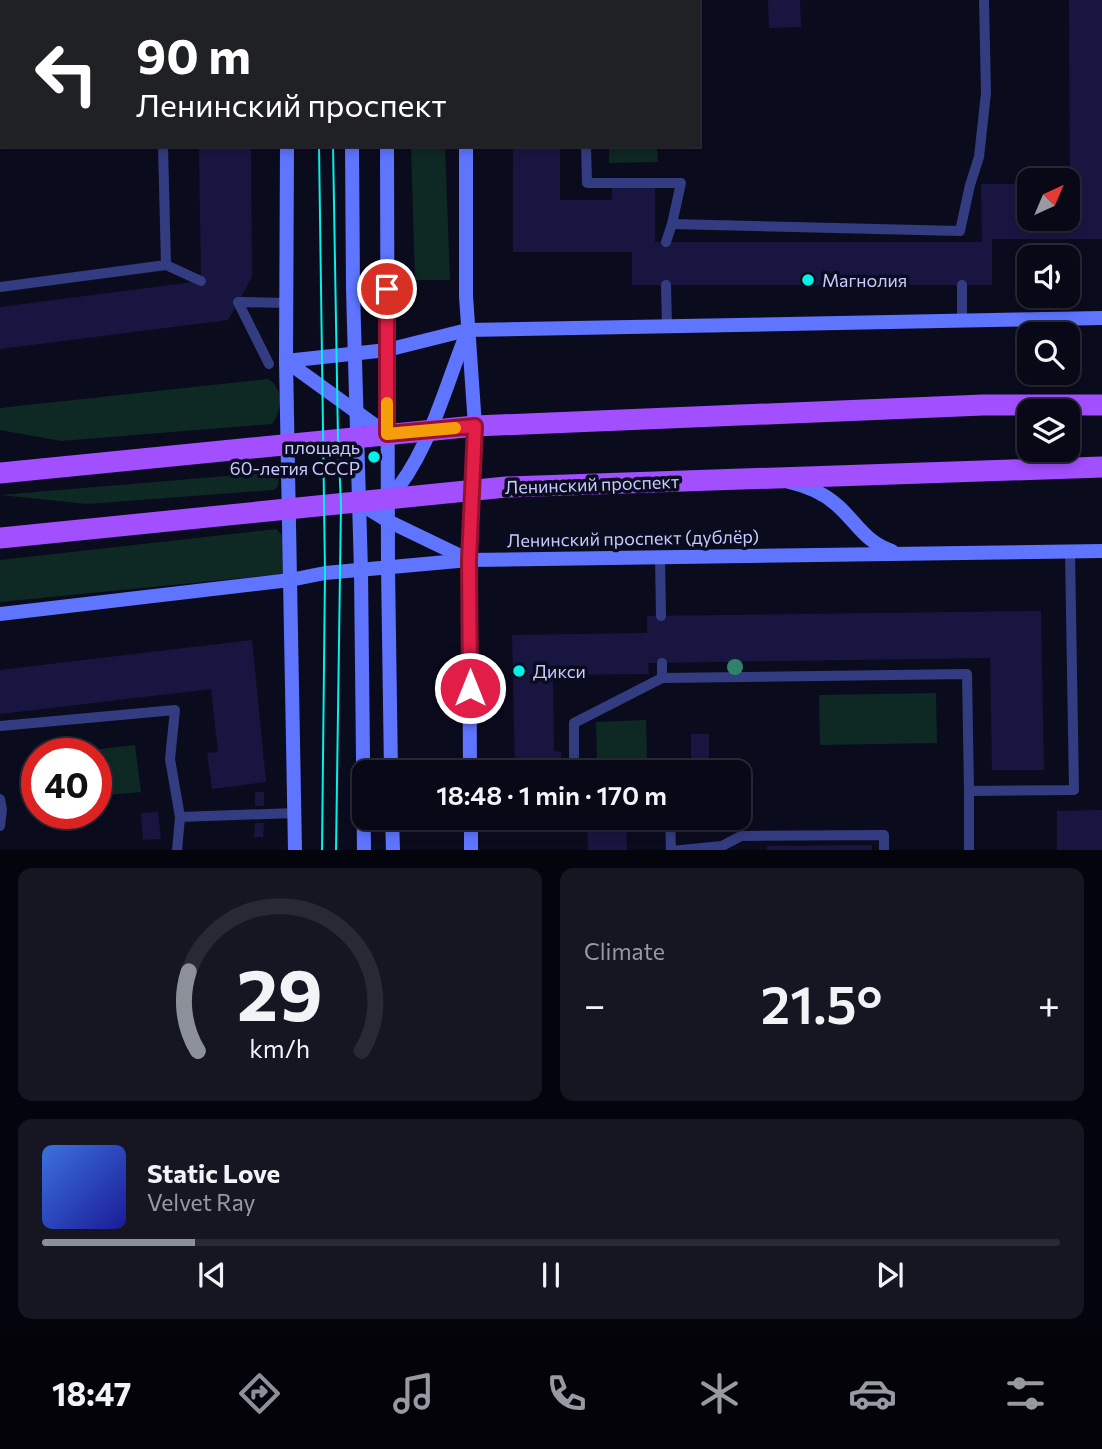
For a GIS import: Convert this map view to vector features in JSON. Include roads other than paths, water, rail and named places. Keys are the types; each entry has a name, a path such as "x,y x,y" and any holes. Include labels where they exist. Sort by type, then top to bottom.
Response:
{"main road":[{"path":"0,472 475,426 983,405 1102,405"},
{"name":"Ленинский проспект","path":"0,538 506,487 1102,467"}],"street":[{"path":"287,147 286,361 295,850"},
{"path":"352,147 364,850"},
{"path":"387,147 391,760"},
{"path":"466,147 467,330 475,426 469,560 470,760"},
{"path":"286,361 387,350 467,330 1102,318"},
{"path":"388,500 404,481 429,430 467,330"},
{"path":"286,361 387,434"},
{"path":"774,478 803,485 822,494 839,506 862,534 877,546 898,554"},
{"path":"359,503 388,521 469,560"},
{"name":"Ленинский проспект (дублёр)","path":"0,614 290,580 325,573 469,560 1102,551"},
{"path":"392,830 393,850"},
{"path":"471,830 471,850"}],"lane":[{"path":"672,225 960,237 970,185 979,157 985,106 984,0"},
{"path":"163,147 166,265"},
{"path":"586,147 587,183 681,183 666,242"},
{"path":"0,287 166,265 201,281"},
{"path":"666,285 667,325"},
{"path":"962,285 962,319"},
{"path":"269,364 238,302 286,303"},
{"path":"969,792 1074,790 1070,552"},
{"path":"660,557 661,616"},
{"path":"662,663 662,678"},
{"path":"574,760 574,723 662,678 967,674 969,850"},
{"path":"0,726 175,710 170,759 180,817 177,850"},
{"path":"0,799 0,826"},
{"path":"180,817 295,813"},
{"path":"670,830 671,850 722,846 741,836 884,835 884,850"}],"tram line":[{"path":"319,147 325,573 322,850"},
{"path":"333,147 341,504 336,850"}],"place":[{"name":"Магнолия","path":"808,280"},
{"name":"площадь 60-летия СССР","path":"374,457"},
{"name":"Дикси","path":"519,671"}]}
